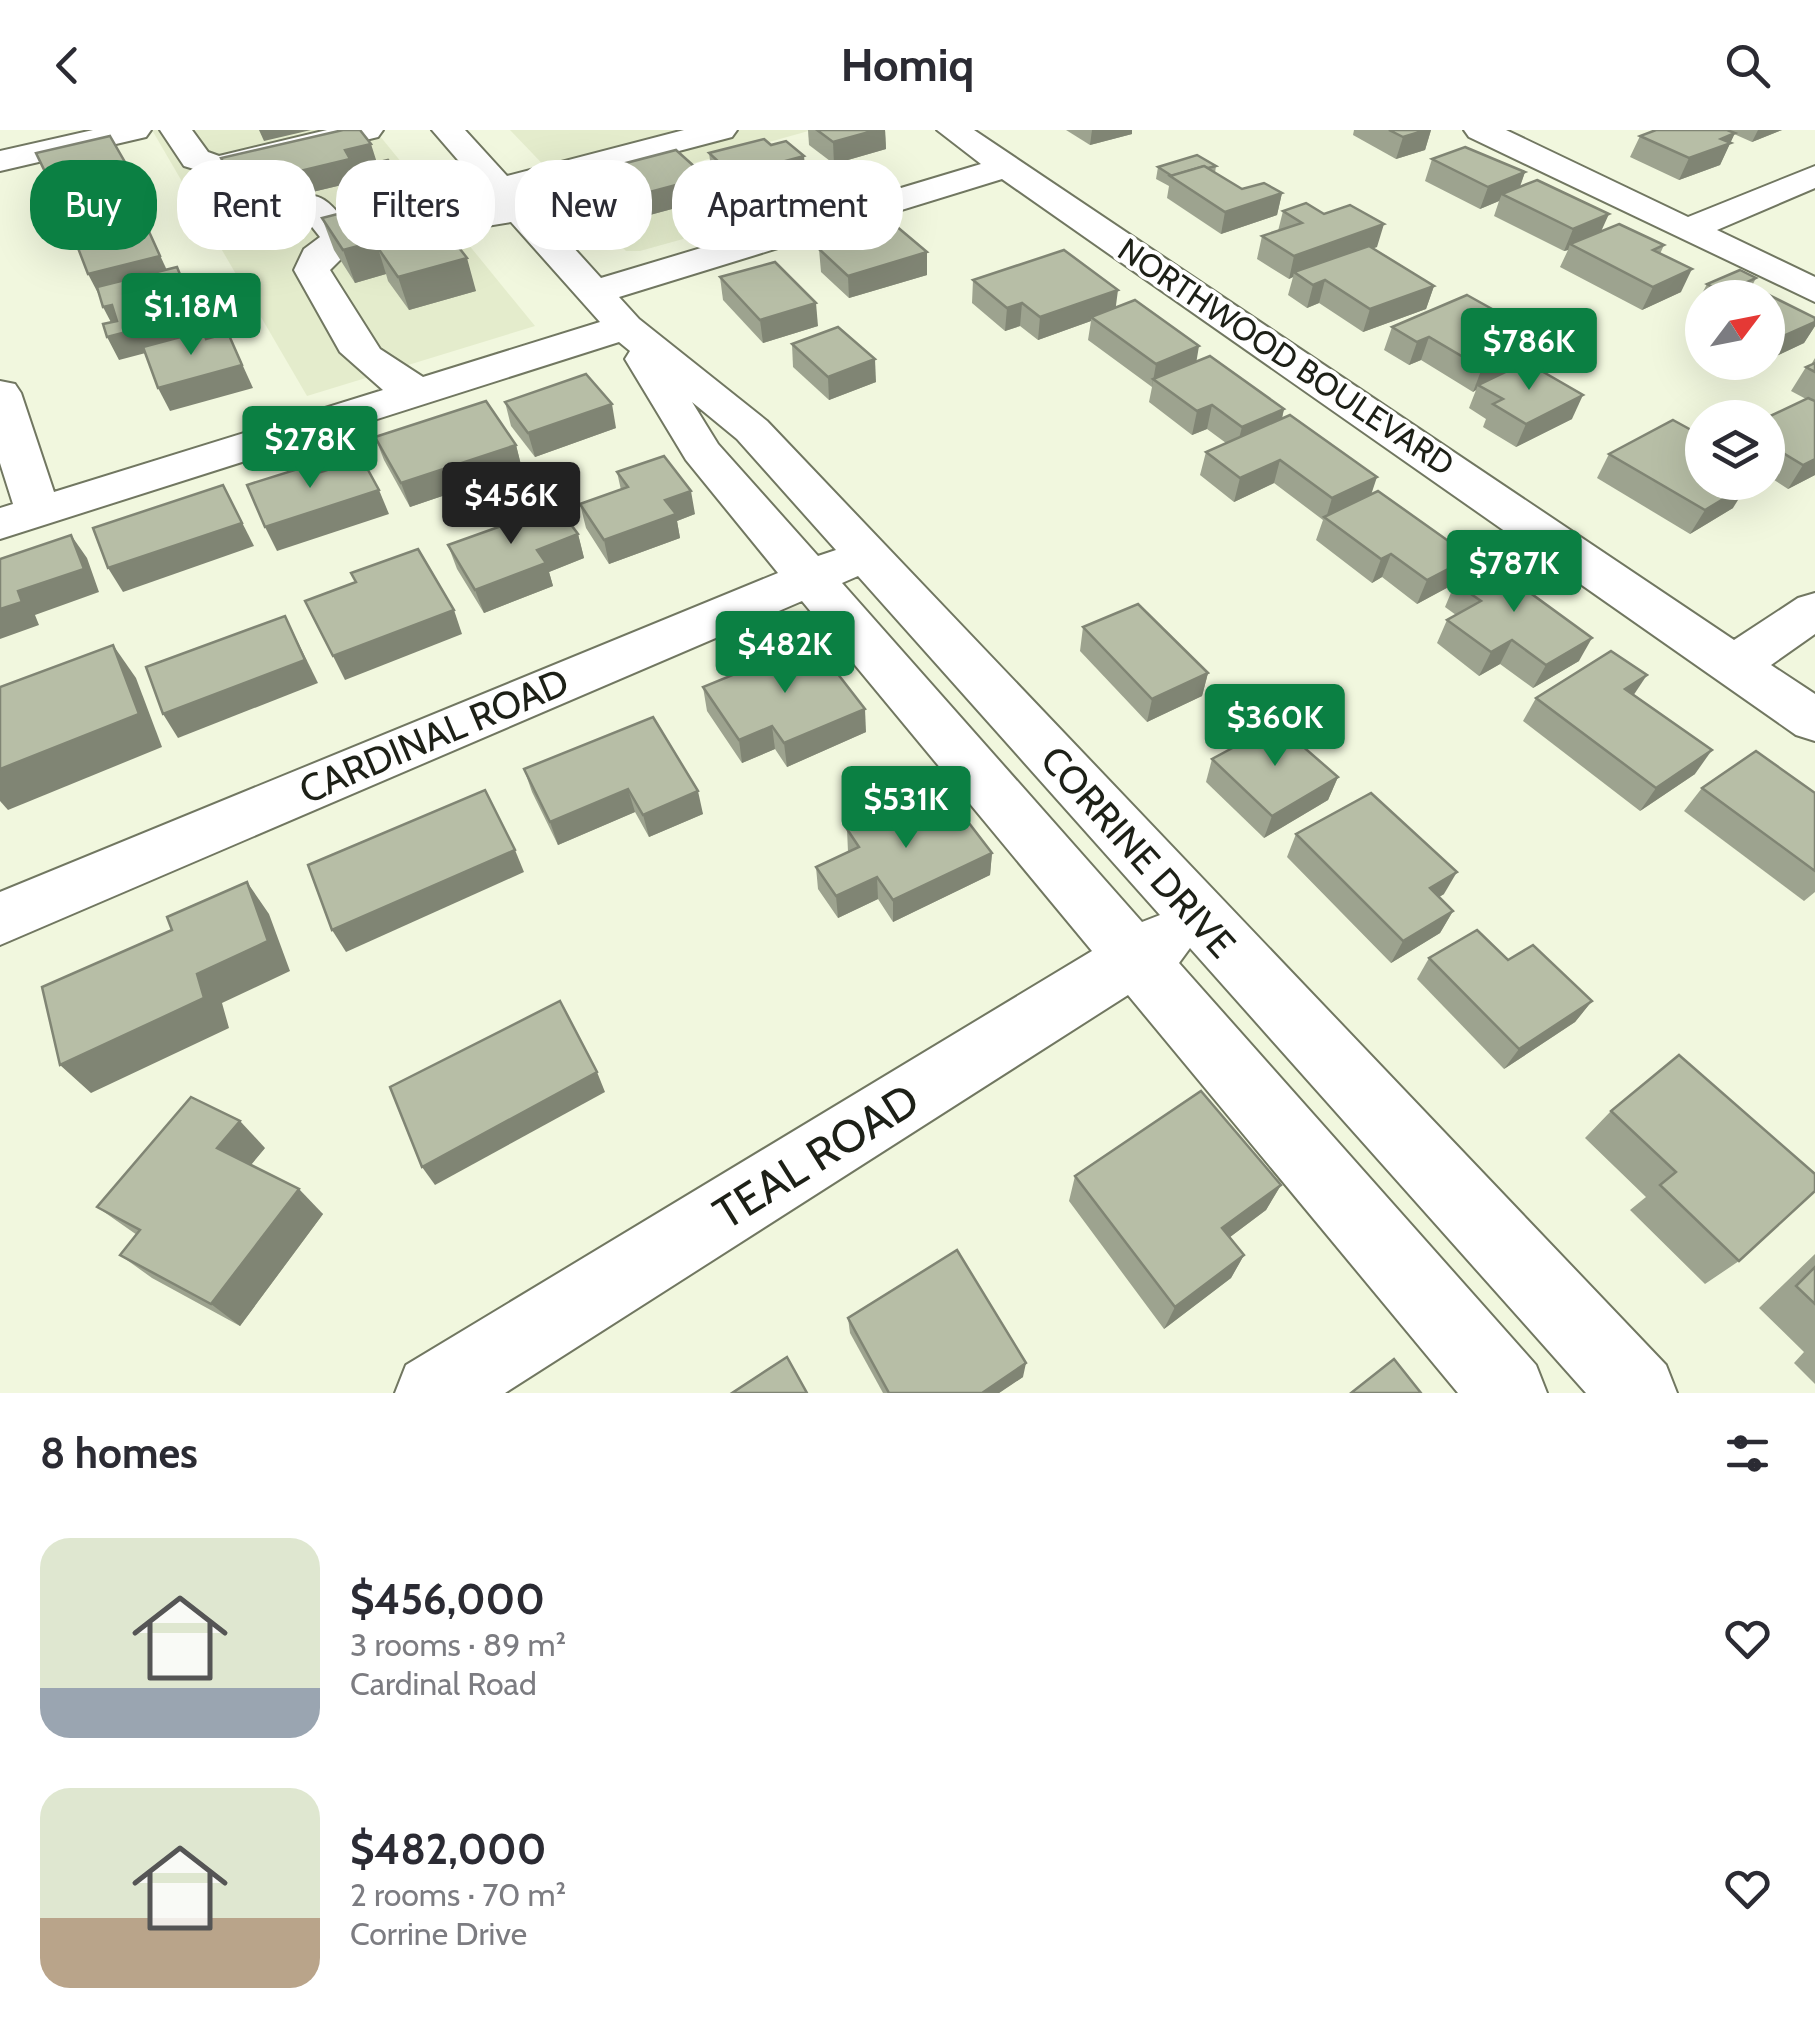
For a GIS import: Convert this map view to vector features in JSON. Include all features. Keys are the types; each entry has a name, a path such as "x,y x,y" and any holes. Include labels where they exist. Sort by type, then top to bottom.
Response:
{"street":[{"path":"0,161 135,130"},
{"path":"176,130 196,159 217,166 367,130"},
{"name":"CORRINE DRIVE","path":"448,130 610,309 752,430 1638,1393"},
{"path":"495,202 720,130"},
{"name":"NORTHWOOD BOULEVARD","path":"954,130 1815,721"},
{"path":"1480,130 1815,292"},
{"path":"0,393 19,519 421,391 610,309 1008,167"},
{"path":"1687,230 1815,176"},
{"path":"316,210 336,233"},
{"path":"336,241 317,257 312,270 365,360 388,379 421,391"},
{"name":"CORRINE DRIVE","path":"610,309 701,451 1132,959 1508,1393"},
{"name":"CARDINAL ROAD","path":"0,919 868,554"},
{"path":"1735,664 1815,610"},
{"name":"TEAL ROAD","path":"434,1393 1199,920"}],"shaded area":[{"path":"152,130 375,130 399,160 336,160 336,250 473,250 535,326 307,396 222,250 316,250 316,160 177,160 177,173"},
{"path":"510,130 812,130 704,160 672,160 672,242 652,248 652,160 539,160"}],"building":[{"path":"343,130 360,130 371,144 345,150 350,159 316,167 316,160 221,158"},
{"path":"817,130 876,130 833,142"},
{"path":"1389,130 1426,130 1403,137"},
{"path":"1656,130 1735,133 1721,139 1731,143 1689,158 1640,136"},
{"path":"110,136 124,160 39,160 36,153"},
{"path":"764,139 771,145 786,141 804,156 789,160 717,160 709,153"},
{"path":"1465,147 1525,172 1488,187 1432,159"},
{"path":"676,150 687,160 672,160 672,186 652,191 652,160 638,160"},
{"path":"1197,155 1216,166 1172,176 1158,167"},
{"path":"1204,166 1242,189 1264,183 1282,193 1225,212 1170,176"},
{"path":"1537,180 1609,214 1573,229 1502,194"},
{"path":"1306,203 1324,214 1350,205 1384,224 1294,256 1262,236 1302,223 1283,211"},
{"path":"336,214 336,239 322,218"},
{"path":"1619,224 1664,245 1653,250 1692,269 1653,287 1570,244"},
{"path":"903,232 927,252 848,276 820,250 903,250"},
{"path":"1369,246 1434,286 1370,309 1325,280 1313,285 1294,272"},
{"path":"157,249 160,256 88,274 79,250"},
{"path":"379,250 461,250 467,258 398,277"},
{"path":"1064,250 1118,290 1040,317 1022,303 1007,308 973,280"},
{"path":"775,262 816,303 760,320 720,277"},
{"path":"177,267 187,292 176,295 184,317 107,337 103,324 117,321 112,305 103,307 97,287"},
{"path":"1740,270 1756,278 1752,280 1716,280"},
{"path":"1467,295 1546,339 1482,368 1429,337 1417,342 1392,327"},
{"path":"1135,300 1199,346 1156,364 1091,317"},
{"path":"1785,303 1815,318 1815,322 1785,335"},
{"path":"838,327 875,359 828,377 792,344"},
{"path":"203,331 206,339 228,333 242,365 158,388 143,347"},
{"path":"1210,356 1284,409 1242,427 1212,405 1197,411 1153,379"},
{"path":"1526,362 1583,395 1526,424 1493,404 1503,399 1478,385"},
{"path":"586,374 612,404 528,433 505,402"},
{"path":"1808,398 1815,401 1815,459 1803,465 1785,454 1785,409"},
{"path":"486,401 516,445 401,483 375,437"},
{"path":"1290,415 1377,477 1332,498 1280,460 1240,478 1206,452"},
{"path":"1673,420 1685,427 1685,498 1609,454"},
{"path":"664,456 691,491 665,500 676,514 604,540 580,504 628,487 617,472"},
{"path":"362,459 379,490 265,527 247,485 317,463 321,472"},
{"path":"223,485 242,523 108,568 93,528"},
{"path":"1378,491 1471,557 1427,580 1391,554 1381,559 1324,517"},
{"path":"1688,500 1722,500 1705,510"},
{"path":"557,506 578,534 537,550 546,563 475,590 448,545"},
{"path":"71,535 84,569 18,591 22,602 0,609 0,559"},
{"path":"418,549 454,610 333,656 305,601 356,582 351,573"},
{"path":"1501,558 1529,578 1518,584 1592,638 1546,665 1512,640 1491,652 1447,620 1481,601 1455,583"},
{"path":"1138,604 1208,673 1152,699 1083,627"},
{"path":"285,616 305,660 163,714 146,667"},
{"path":"813,642 865,709 784,743 772,726 739,740 703,687"},
{"path":"113,645 139,714 0,769 0,687"},
{"path":"1611,651 1647,675 1625,689 1712,750 1656,788 1536,698"},
{"path":"653,717 698,791 643,815 628,789 550,822 524,769"},
{"path":"1277,724 1338,777 1272,816 1212,759"},
{"path":"1756,751 1815,793 1815,871 1702,788"},
{"path":"485,790 515,850 332,930 308,865"},
{"path":"1371,793 1457,872 1430,888 1453,911 1403,941 1296,834"},
{"path":"952,801 992,853 893,900 877,877 836,896 816,867 859,847 847,829 896,807 908,821"},
{"path":"247,882 268,941 197,974 204,998 60,1065 42,987 172,930 167,917"},
{"path":"1477,930 1508,960 1533,945 1592,1001 1519,1049 1429,958"},
{"path":"560,1001 597,1072 422,1167 390,1087"},
{"path":"1679,1055 1815,1174 1815,1191 1739,1261 1660,1185 1676,1172 1611,1111"},
{"path":"1201,1091 1281,1185 1222,1228 1244,1255 1175,1307 1075,1176"},
{"path":"191,1097 240,1121 217,1148 299,1189 211,1304 120,1255 140,1230 97,1207"},
{"path":"957,1250 1026,1363 982,1393 889,1393 848,1318"},
{"path":"1815,1267 1815,1304 1796,1286"},
{"path":"787,1357 807,1393 732,1393"},
{"path":"1394,1359 1421,1393 1351,1393"}]}
